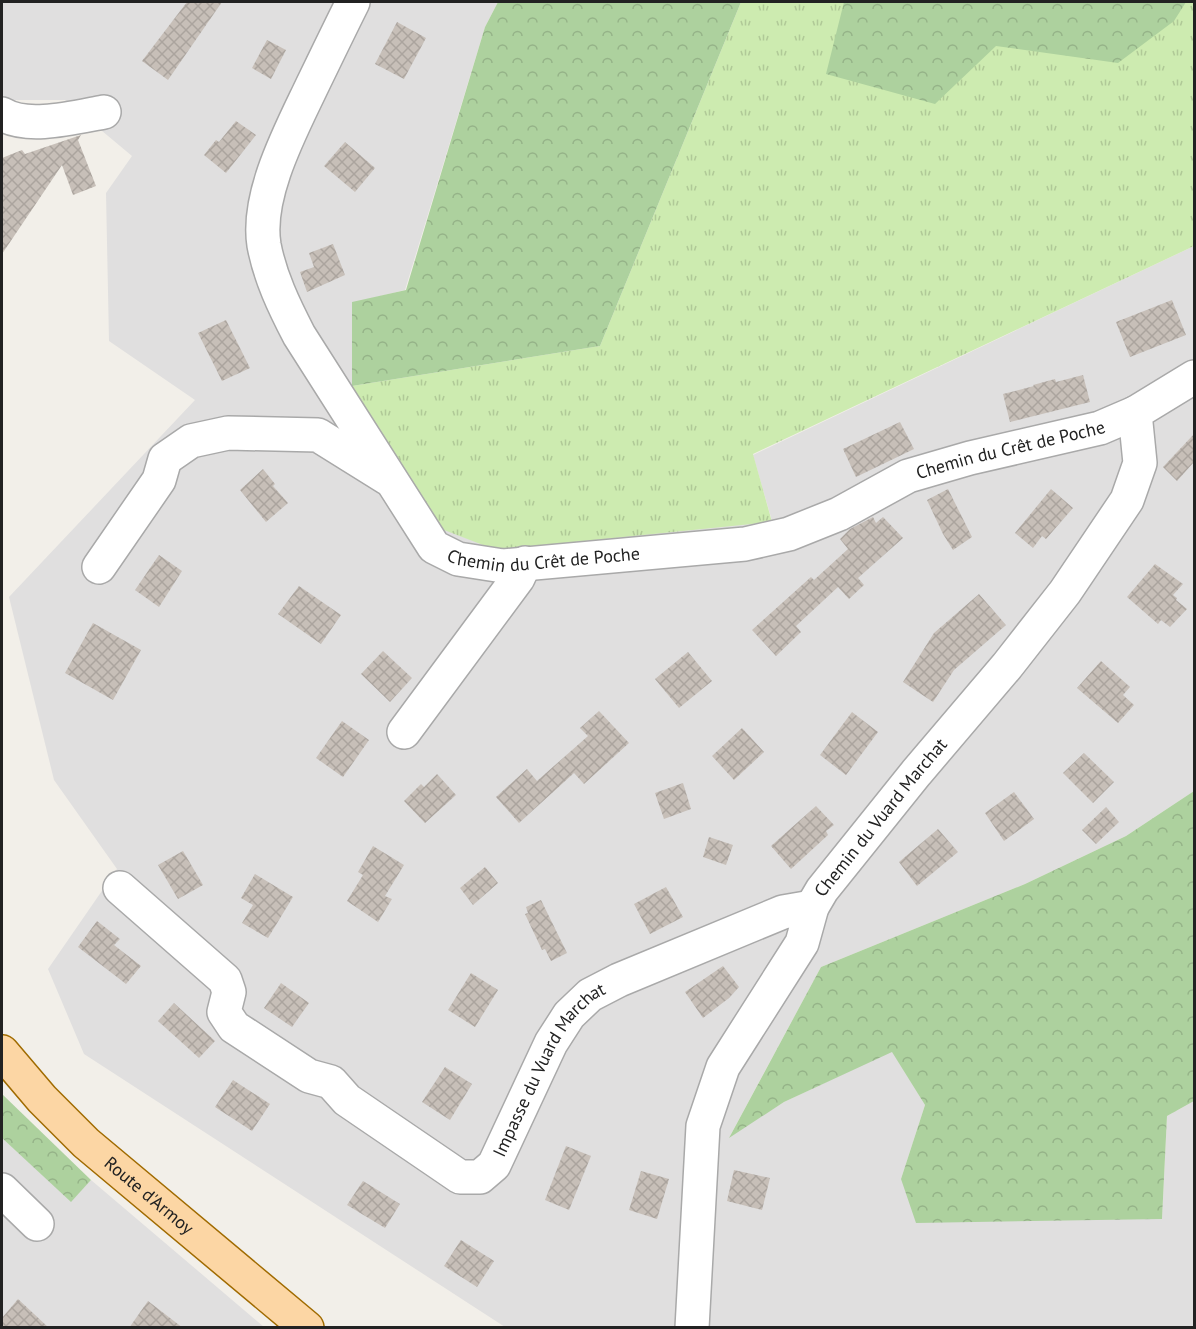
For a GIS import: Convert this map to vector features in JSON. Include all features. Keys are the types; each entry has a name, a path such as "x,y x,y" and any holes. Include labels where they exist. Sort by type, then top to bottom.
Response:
{"main road":[{"name":"Route d'Armoy","path":"2,1052 42,1099 86,1143 307,1328"}],"street":[{"name":"Chemin du Crêt de Poche","path":"353,2 286,140 271,179 265,212 264,243 281,301 299,335 434,547 458,559 503,566 745,544 789,534 839,514 908,476 970,458 1100,428 1135,413"},
{"path":"2,114 7,118 33,122 104,112"},
{"path":"1135,413 1194,377"},
{"name":"Chemin du Vuard Marchat","path":"692,1325 703,1126 723,1067 802,943 812,907 837,870 1007,666 1065,592 1127,500 1140,463 1135,413"},
{"path":"99,567 159,480 165,459 191,441 228,433 318,435 396,484"},
{"path":"404,732 518,578 525,563"},
{"name":"Impasse du Vuard Marchat","path":"120,888 225,980 229,992 224,1012 234,1027 309,1076 331,1082 347,1100 460,1177 480,1177 494,1165 551,1043 568,1014 590,995 619,980 783,912 812,907"},
{"path":"2,1190 37,1224"}],"shaded area":[{"path":"2,2 498,2 485,27 405,290 352,303 353,386 444,529 772,521 753,455 1194,246 1194,791 1126,836 1025,884 821,967 730,1136 784,1102 892,1051 925,1105 901,1179 1162,1219 1167,1116 1194,1101 1194,1327 505,1327 84,1054 48,969 117,869 54,780 9,597 195,400 109,341 106,193 132,156 65,100 10,100 2,95"},
{"path":"2,1138 71,1201 91,1180 264,1327 2,1327"}],"green space":[{"path":"498,2 741,2 600,346 352,386 352,302 406,290 485,27"},
{"path":"741,2 1194,2 1194,246 753,454 772,522 496,550 444,530 352,386 600,346"},
{"path":"844,2 1186,2 1174,21 1118,63 996,46 935,104 826,74"},
{"path":"1194,791 1194,1101 1167,1116 1162,1219 916,1223 901,1179 925,1105 892,1052 784,1102 729,1138 821,967 1025,884 1126,836"},
{"path":"2,1094 91,1180 71,1202 2,1138"}],"building":[{"path":"187,2 222,2 168,80 142,61"},
{"path":"397,22 426,38 404,79 375,64"},
{"path":"267,40 286,50 271,79 252,68"},
{"path":"236,121 256,135 226,173 204,155 216,140 219,142"},
{"path":"81,135 78,140 96,186 73,195 62,165 2,254 2,158 22,150 25,154"},
{"path":"345,142 375,168 355,192 324,166"},
{"path":"333,244 345,275 307,292 300,272 314,267 309,253"},
{"path":"1172,300 1186,335 1130,357 1116,322"},
{"path":"226,320 250,368 222,381 198,333"},
{"path":"1083,375 1090,402 1010,422 1003,394 1055,379 1056,382"},
{"path":"900,422 914,449 856,477 843,449"},
{"path":"1194,434 1194,462 1177,481 1163,467"},
{"path":"263,469 275,484 273,486 288,503 266,522 240,490"},
{"path":"948,489 972,537 953,550 927,500"},
{"path":"1051,489 1073,508 1046,539 1042,536 1033,548 1015,533"},
{"path":"873,517 876,523 883,517 903,538 858,578 864,585 849,599 838,587 796,626 801,632 776,656 752,630 811,577 814,580 848,549 840,539 850,529"},
{"path":"159,555 182,571 159,607 135,590"},
{"path":"1155,564 1183,584 1173,595 1187,609 1170,627 1161,620 1158,624 1127,597"},
{"path":"299,586 341,615 321,644 278,614"},
{"path":"979,594 1006,625 954,670 933,702 903,682 934,633"},
{"path":"93,623 141,650 113,700 65,673"},
{"path":"383,651 412,678 390,702 361,674"},
{"path":"688,652 712,681 679,708 655,679"},
{"path":"1101,661 1130,687 1123,695 1134,705 1118,723 1077,688"},
{"path":"599,711 629,743 584,784 574,773 519,823 496,797 527,769 537,781 588,736 580,728"},
{"path":"852,712 878,732 846,775 820,755"},
{"path":"342,721 369,740 343,777 316,758"},
{"path":"742,728 764,752 734,780 712,756"},
{"path":"1084,753 1114,782 1093,803 1063,773"},
{"path":"437,774 456,795 425,823 404,801 421,784 424,787"},
{"path":"683,783 691,809 664,819 655,793"},
{"path":"1014,792 1034,819 1004,841 985,813"},
{"path":"816,806 834,825 826,831 828,835 791,869 771,846"},
{"path":"1106,807 1119,822 1096,844 1082,830"},
{"path":"938,829 958,852 917,886 899,862"},
{"path":"709,837 733,845 726,865 703,857"},
{"path":"373,846 404,865 385,896 392,899 378,922 347,901 363,875 358,872"},
{"path":"183,851 203,885 178,899 158,865"},
{"path":"485,867 498,883 473,905 460,888"},
{"path":"255,874 293,897 268,938 242,923 253,905 241,898"},
{"path":"666,887 683,917 650,934 634,904"},
{"path":"541,900 567,953 551,961 545,949 542,950 525,914 528,913 526,907"},
{"path":"97,921 120,939 114,945 141,966 126,984 78,947"},
{"path":"723,966 739,987 729,998 703,1018 685,992"},
{"path":"471,973 498,990 475,1027 448,1010"},
{"path":"281,983 309,1003 292,1027 264,1008"},
{"path":"174,1003 215,1041 199,1058 158,1021"},
{"path":"445,1067 472,1084 450,1120 422,1102"},
{"path":"233,1080 270,1104 252,1131 215,1107"},
{"path":"566,1146 591,1156 569,1210 545,1200"},
{"path":"734,1170 770,1178 762,1210 727,1201"},
{"path":"641,1171 669,1179 657,1219 629,1210"},
{"path":"363,1181 400,1204 385,1228 347,1205"},
{"path":"461,1240 494,1261 477,1287 444,1266"},
{"path":"18,1299 49,1328 2,1328 2,1318"},
{"path":"148,1301 183,1328 129,1328"}]}
